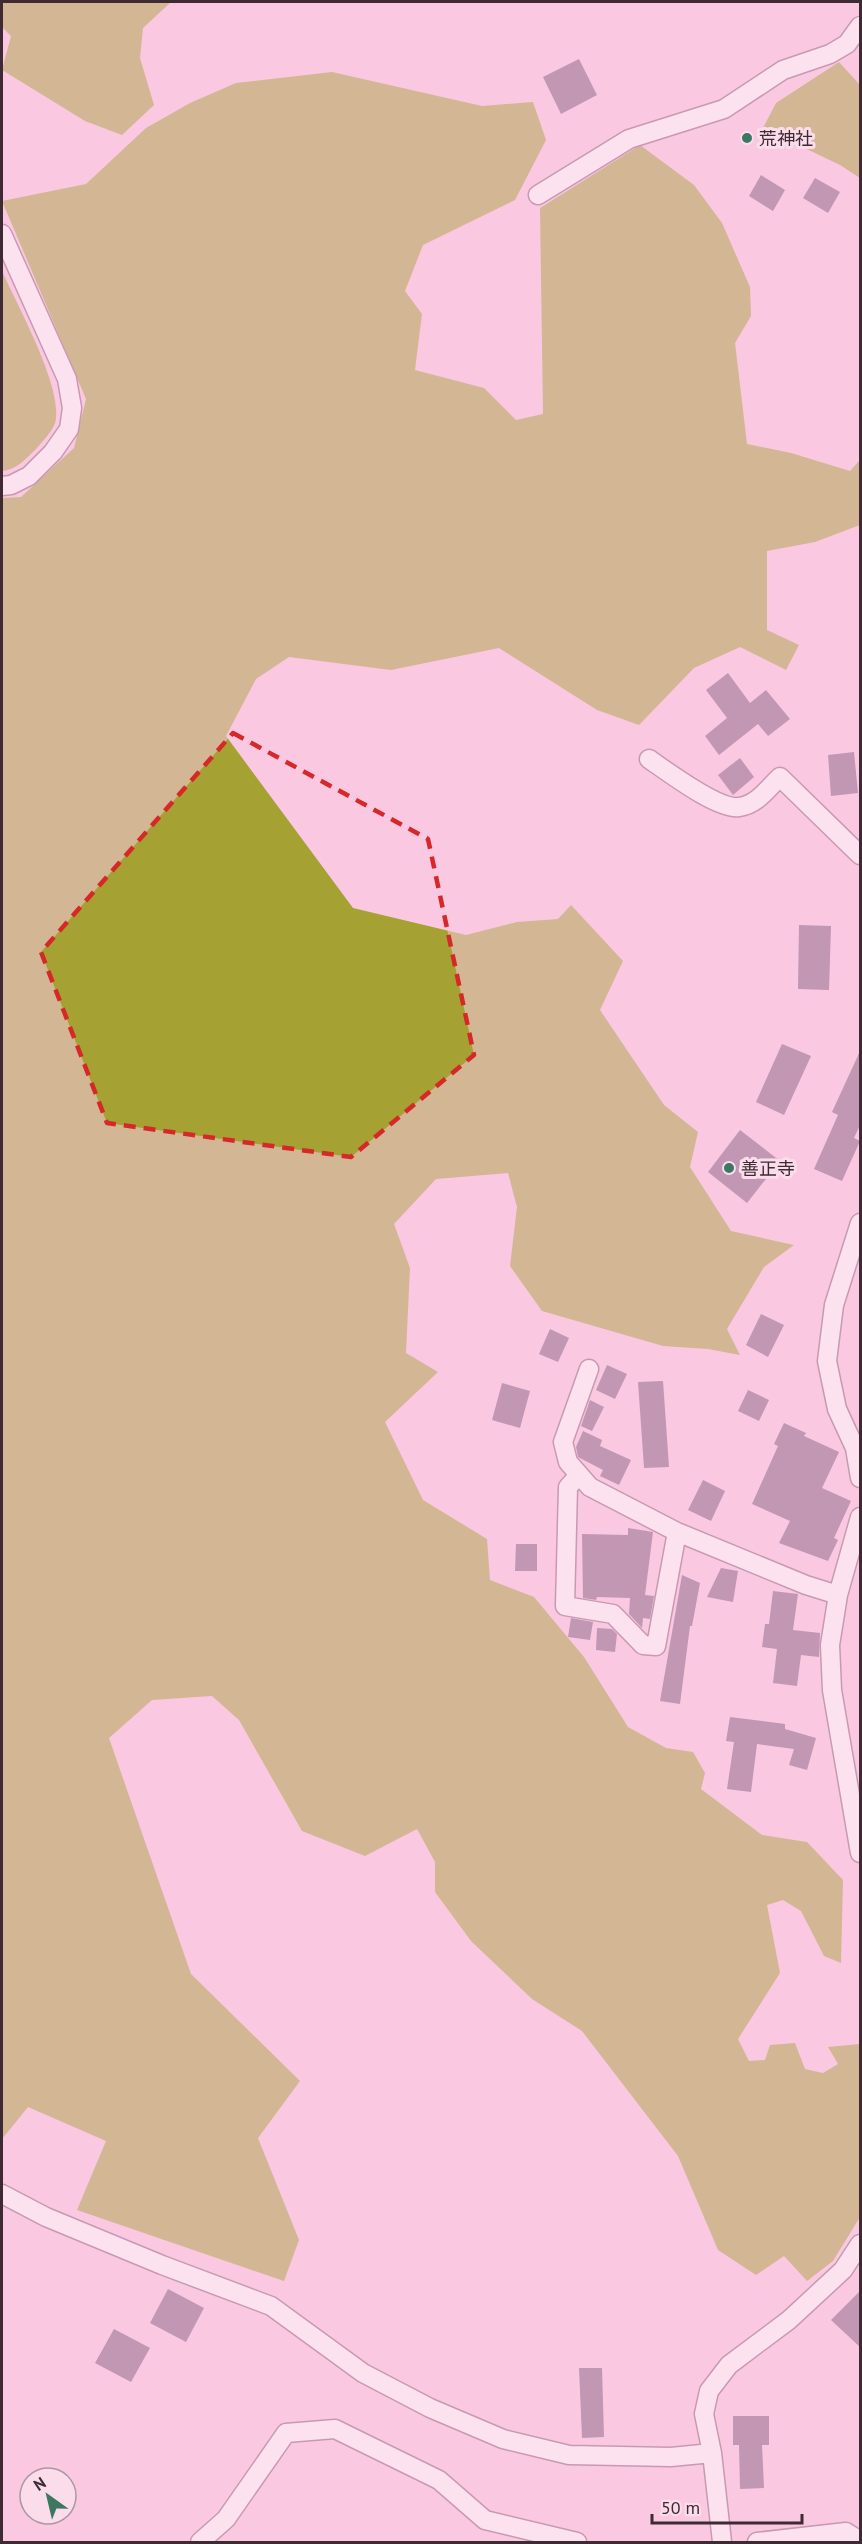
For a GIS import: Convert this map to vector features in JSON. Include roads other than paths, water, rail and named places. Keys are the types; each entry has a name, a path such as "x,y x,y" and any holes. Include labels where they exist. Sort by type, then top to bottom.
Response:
{"street":[{"path":"538,195 629,139 724,109 783,70 830,54 847,44 861,26"},
{"path":"2,234 67,379 72,408 69,429 53,452 29,476 11,485 2,486"},
{"path":"649,759 722,805 739,808 755,801 780,777 861,855"},
{"path":"861,1223 834,1305 827,1361 837,1409 858,1450 861,1478"},
{"path":"589,1369 563,1442 568,1462 590,1487 678,1532 806,1585 838,1595"},
{"path":"579,1475 568,1487 565,1606 613,1614 643,1645 656,1646 678,1532"},
{"path":"860,1845 832,1690 830,1645 838,1595 861,1516"},
{"path":"2,2194 46,2217 162,2265 271,2306 363,2373 430,2408 503,2439 569,2455 670,2457 712,2453"},
{"path":"722,2542 712,2453 704,2414 709,2391 729,2365 789,2320 843,2270 861,2244"},
{"path":"200,2542 226,2519 286,2433 335,2429 439,2480 485,2520 576,2542"},
{"path":"757,2542 846,2532 861,2541"}],"place":[{"name":"荒神社","path":"747,138"},
{"name":"善正寺","path":"729,1168"}]}
